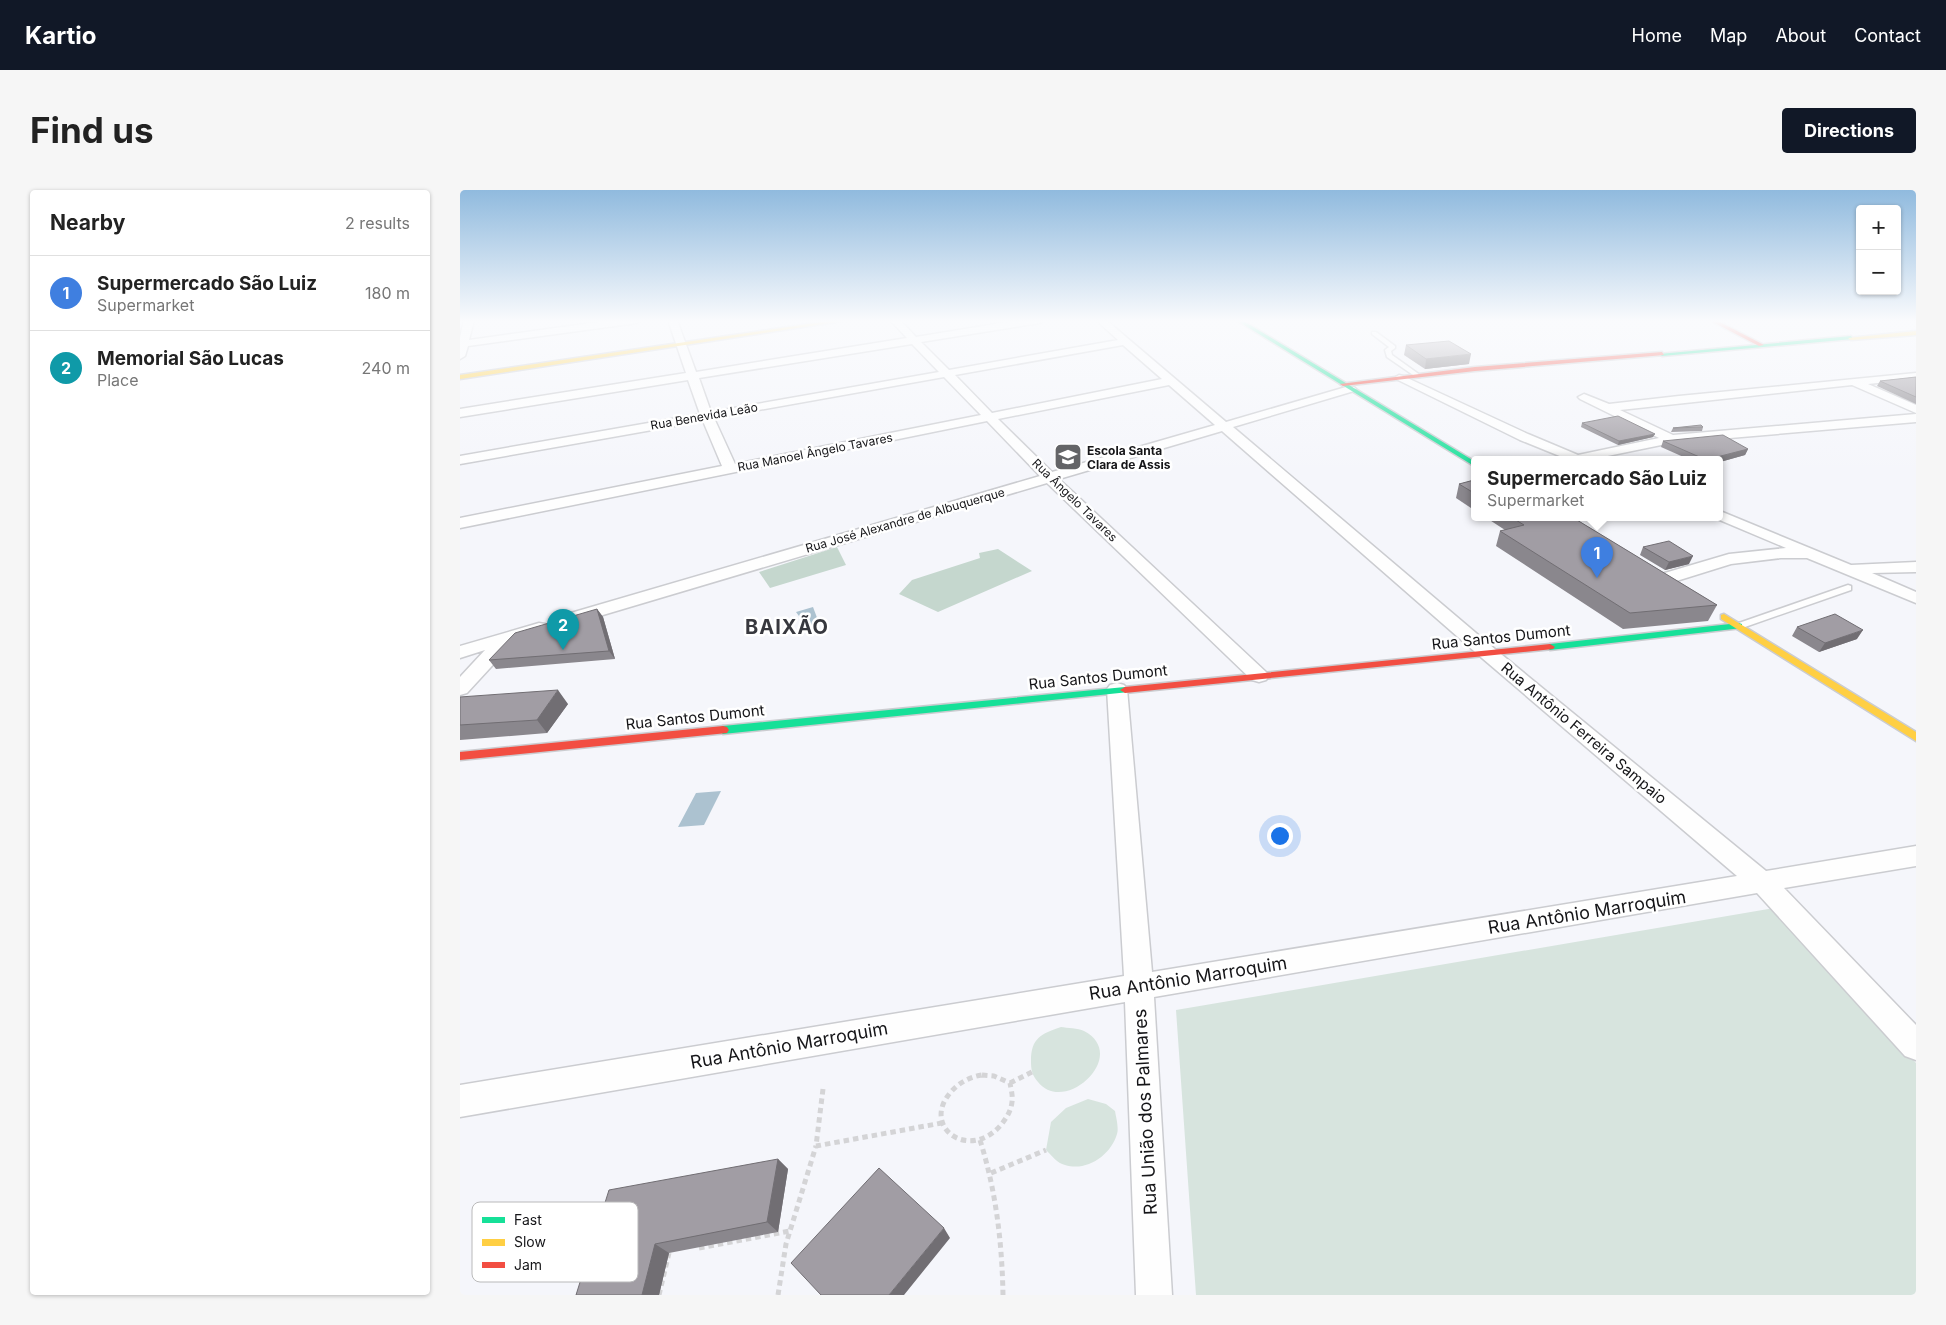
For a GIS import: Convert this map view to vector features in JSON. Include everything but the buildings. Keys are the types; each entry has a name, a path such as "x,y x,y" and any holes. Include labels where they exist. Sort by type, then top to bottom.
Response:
{"street":[{"path":"460,378 502,372"},
{"path":"691,372 707,416 730,469"},
{"path":"460,413 714,372"},
{"name":"Rua Benevida Leão","path":"460,460 953,372"},
{"name":"Rua Antônio Ferreira Sampaio","path":"1158,372 1489,654 1763,883 1876,1001 1916,1046"},
{"path":"1321,372 1471,462"},
{"path":"1346,387 1455,372"},
{"name":"Rua Ângelo Tavares","path":"945,373 1050,478 1259,676"},
{"path":"1608,408 1679,399 1916,376"},
{"path":"1399,378 1524,437 1570,456"},
{"name":"Rua Manoel Ângelo Tavares","path":"460,523 1170,382"},
{"path":"1856,383 1916,409"},
{"name":"Rua José Alexandre de Albuquerque","path":"460,652 1050,478 1346,387"},
{"path":"1584,397 1671,439"},
{"path":"1591,456 1671,439 1916,418"},
{"path":"1723,517 1916,598"},
{"path":"1659,576 1729,559 1781,554 1810,554"},
{"path":"1847,570 1916,567"},
{"path":"1659,576 1680,589"},
{"path":"1714,610 1916,737"},
{"name":"Rua Santos Dumont","path":"460,756 1489,654 1739,626"},
{"path":"460,689 507,638"},
{"name":"Rua União dos Palmares","path":"1117,690 1139,986 1154,1295"},
{"name":"Rua Antônio Marroquim","path":"460,1101 1916,856"}],"lane":[{"path":"1412,372 1418,376"},
{"path":"1739,626 1848,588"}],"path":[{"path":"1010,1082 1032,1072"},
{"path":"987,1074 1010,1082 1012,1101 1006,1117 1000,1126 980,1140 966,1142 953,1137 942,1123 942,1106 952,1090 967,1079 987,1074"},
{"path":"778,1295 786,1244 816,1146 824,1088"},
{"path":"816,1146 942,1123"},
{"path":"980,1140 991,1173 1000,1222 1003,1295"},
{"path":"991,1173 1046,1150"},
{"path":"696,1248 790,1231"},
{"path":"659,1295 669,1253 678,1252"}],"shaded area":[{"path":"1780,907 1916,1063 1916,1295 1196,1295 1176,1010"},
{"path":"1061,1027 1084,1031 1096,1041 1100,1054 1097,1067 1088,1078 1077,1087 1063,1092 1050,1091 1038,1082 1033,1075 1031,1064 1031,1053 1035,1042 1048,1032"},
{"path":"1088,1099 1106,1104 1115,1111 1118,1132 1114,1142 1104,1155 1090,1164 1073,1167 1062,1164 1046,1150 1051,1122 1066,1108"}],"green space":[{"path":"837,547 846,565 770,588 759,572"},
{"path":"998,549 1032,571 938,612 899,594 912,580 980,558 979,553"}],"water":[{"path":"813,607 819,623 807,627 796,612"},
{"path":"721,791 704,825 678,827 696,793"}],"traffic: fast":[{"path":"1323,372 1471,462"},
{"path":"1550,647 1739,626"},
{"path":"723,730 1125,690"}],"traffic: slow":[{"path":"460,377 497,372"},
{"path":"1724,617 1916,737"}],"traffic: jam":[{"path":"1343,384 1452,372"},
{"path":"1125,690 1550,647"},
{"path":"460,756 723,730"}],"place":[{"name":"Escola Santa Clara de Assis","path":"1068,457"},
{"name":"Supermercado São Luiz","path":"1597,578"},
{"name":"Memorial São Lucas","path":"563,650"}],"district":[{"name":"BAIXÃO","path":"787,627"}]}
